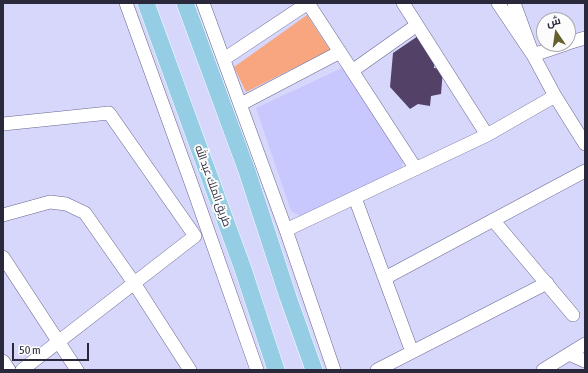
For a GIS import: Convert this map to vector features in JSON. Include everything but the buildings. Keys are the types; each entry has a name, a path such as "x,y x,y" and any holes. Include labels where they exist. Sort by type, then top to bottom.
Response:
{"main road":[{"name":"طريق الملك عبد الله","path":"146,3 243,269 276,370"},
{"path":"185,3 247,171 288,297 314,370"}],"street":[{"path":"126,3 257,370"},
{"path":"203,3 286,230 334,370"},
{"path":"224,59 308,3 416,169"},
{"path":"403,3 487,135"},
{"path":"498,3 533,55 555,96 585,144"},
{"path":"514,3 533,55"},
{"path":"352,71 417,25"},
{"path":"241,104 340,52"},
{"path":"533,55 542,52"},
{"path":"175,138 179,92"},
{"path":"286,230 487,135 555,96"},
{"path":"3,124 109,113 195,236 22,370"},
{"path":"385,278 585,171"},
{"path":"355,198 412,352"},
{"path":"3,215 50,202 66,204 85,213 134,283 190,370"},
{"path":"493,220 573,315"},
{"path":"288,297 292,250"},
{"path":"3,257 77,370"},
{"path":"377,370 547,283"},
{"path":"237,313 270,351"},
{"path":"543,370 585,344"},
{"path":"569,354 585,361"},
{"path":"3,361 9,370"}],"shaded area":[{"path":"307,15 330,50 246,92 234,67"},
{"path":"342,68 404,158 401,169 302,217 291,211 256,108"}]}
